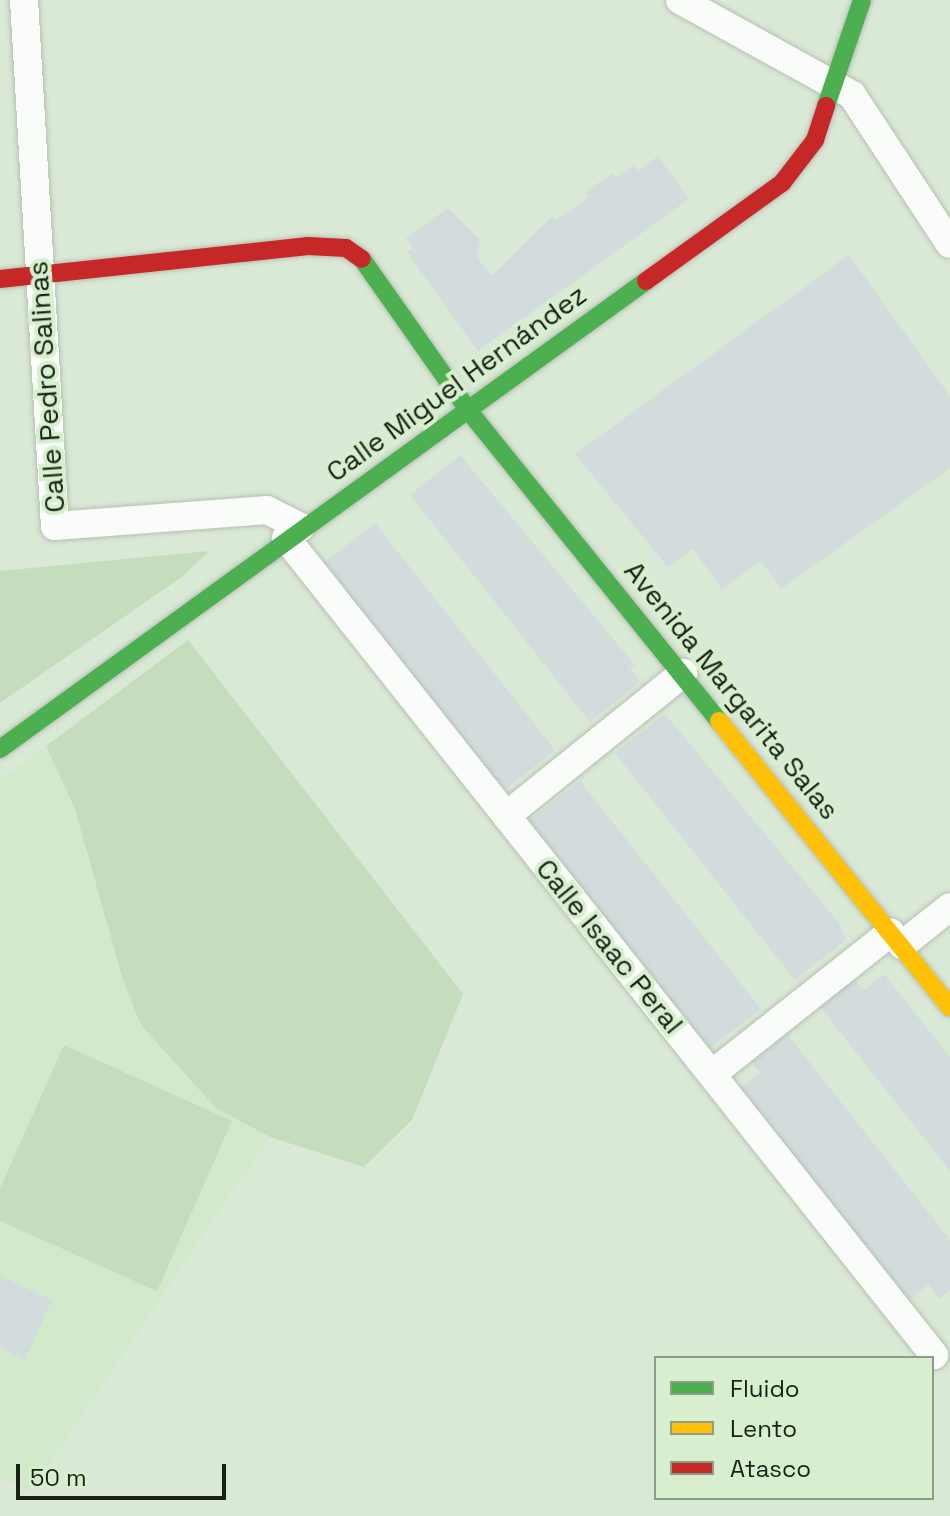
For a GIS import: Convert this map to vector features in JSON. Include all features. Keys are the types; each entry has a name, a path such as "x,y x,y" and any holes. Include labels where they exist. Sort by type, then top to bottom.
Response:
{"street":[{"name":"Calle Pedro Salinas","path":"24,0 37,276 55,526 267,510 293,533"},
{"path":"680,0 837,87 873,119 950,244"},
{"name":"Calle Miguel Hernández","path":"0,749 293,533 782,183 815,140 837,87 862,0"},
{"name":"Avenida Margarita Salas","path":"0,279 346,248 367,262 468,410 950,1007"},
{"name":"Calle Isaac Peral","path":"293,533 506,816 938,1352"},
{"path":"506,816 683,673"},
{"path":"712,1074 896,938 950,907"}],"shaded area":[{"path":"209,551 183,576 0,703 0,571"},
{"path":"188,640 463,994 412,1120 364,1167 270,1137 216,1108 141,1025 123,980 75,809 46,746"},
{"path":"46,746 75,809 141,1025 216,1108 270,1137 30,1492 0,1476 0,779"},
{"path":"64,1045 232,1121 157,1291 0,1221 0,1188"}],"building":[{"path":"658,156 689,199 478,351 407,252 413,248 406,238 448,208 480,240 477,257 491,276 553,216 556,220 589,197 585,192 613,173 616,178 634,165 638,171"},
{"path":"849,255 950,396 950,468 781,589 761,561 722,589 693,549 668,567 575,454"},
{"path":"460,455 635,665 630,669 640,682 590,722 410,495"},
{"path":"375,523 555,750 505,790 330,579 335,576 324,563"},
{"path":"665,714 840,924 846,940 795,980 615,753"},
{"path":"580,781 761,1009 710,1048 536,838 540,834 529,821"},
{"path":"884,974 950,1057 950,1171 817,1003 852,976 864,990"},
{"path":"784,1030 950,1240 950,1290 939,1299 928,1284 908,1301 740,1088 760,1072 748,1058"},
{"path":"0,1276 52,1300 25,1360 0,1348"}],"traffic: fast":[{"path":"826,106 862,0"},
{"path":"362,259 468,410 719,721"},
{"path":"0,749 646,281"}],"traffic: slow":[{"path":"719,721 950,1007"}],"traffic: jam":[{"path":"646,281 782,183 815,140 826,106"},
{"path":"0,279 308,246 346,248 362,259"}]}
